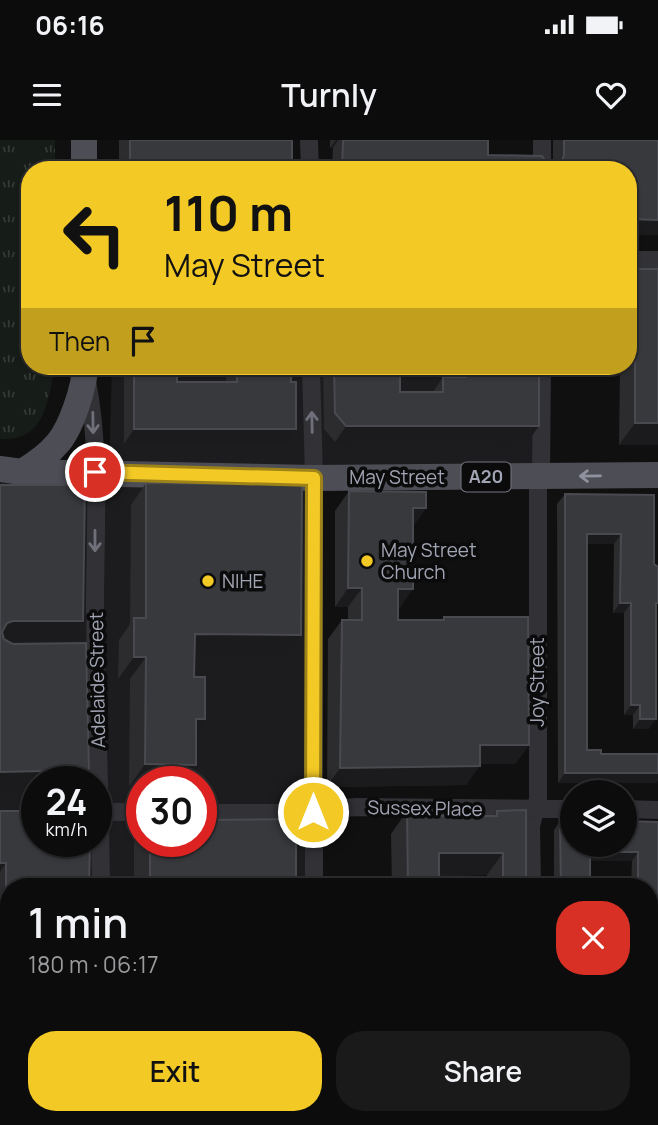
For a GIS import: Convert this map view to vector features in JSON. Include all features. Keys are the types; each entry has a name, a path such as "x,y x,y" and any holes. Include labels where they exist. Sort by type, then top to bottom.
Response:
{"main road":[{"path":"84,140 84,161"},
{"path":"11,471 44,457 60,442 74,411 84,375"},
{"name":"A20","path":"11,471 95,472"},
{"name":"May Street","path":"95,472 314,478 658,475"}],"street":[{"path":"309,140 310,161"},
{"path":"542,140 542,161"},
{"path":"637,260 658,260"},
{"name":"Adelaide Street","path":"86,375 93,412 95,472 98,766"},
{"path":"311,375 314,478 314,878"},
{"name":"Joy Street","path":"532,878 531,826 537,809 537,536 538,488 541,477 542,375"},
{"path":"74,652 96,651"},
{"name":"Sussex Place","path":"217,813 313,812 357,807 560,809"},
{"path":"637,809 658,810"},
{"name":"Adelaide Street","path":"100,857 101,878"}],"shaded area":[{"path":"112,375 536,375 535,469 312,470 314,878 0,878 0,466 109,466"}],"green space":[{"path":"0,140 55,140 55,161 21,161 21,375 53,375 47,404 36,426 27,434 0,439"}],"building":[{"path":"130,140 292,140 292,161 130,161"},
{"path":"343,140 488,140 488,155 542,156 545,161 342,161"},
{"path":"564,140 658,140 658,220 637,219 637,161 562,161"},
{"path":"637,269 658,269 658,423 635,423"},
{"path":"134,375 177,375 177,382 237,382 237,375 291,375 291,382 296,382 296,429 134,429"},
{"path":"334,375 400,375 400,392 443,392 443,377 539,375 539,426 346,426 335,413"},
{"name":"NIHE","path":"224,471 271,471 271,484 302,484 301,635 195,634 194,677 205,677 205,719 196,719 196,765 145,764 146,657 134,657 134,618 146,618 146,483 224,484"},
{"path":"0,485 85,485 83,621 13,621 7,623 2,632 4,639 13,644 86,643 89,766 21,766 21,772 0,772"},
{"path":"349,491 426,492 426,508 413,508 413,589 398,589 398,620 528,617 529,745 480,745 480,766 340,768 342,620 362,620 362,588 348,588"},
{"path":"565,494 654,495 654,564 658,567 656,719 640,719 640,705 631,705 631,603 620,603 621,534 587,534 587,750 601,750 601,754 658,754 658,773 565,773"},
{"path":"526,810 526,878 503,878 503,853 439,853 439,878 408,878 407,811 436,811 436,816 497,816 497,811"},
{"path":"0,811 21,811 21,857 90,857 89,878 6,878 6,863 0,863"},
{"path":"296,819 296,878 150,878 150,857 217,857 217,820"},
{"path":"637,821 658,822 658,878 638,878"},
{"path":"561,857 590,857 590,878 561,878"}],"place":[{"name":"May Street Church","path":"367,561"},
{"name":"NIHE","path":"208,581"}],"route":[{"path":"95,472 314,478 313,812"}]}
